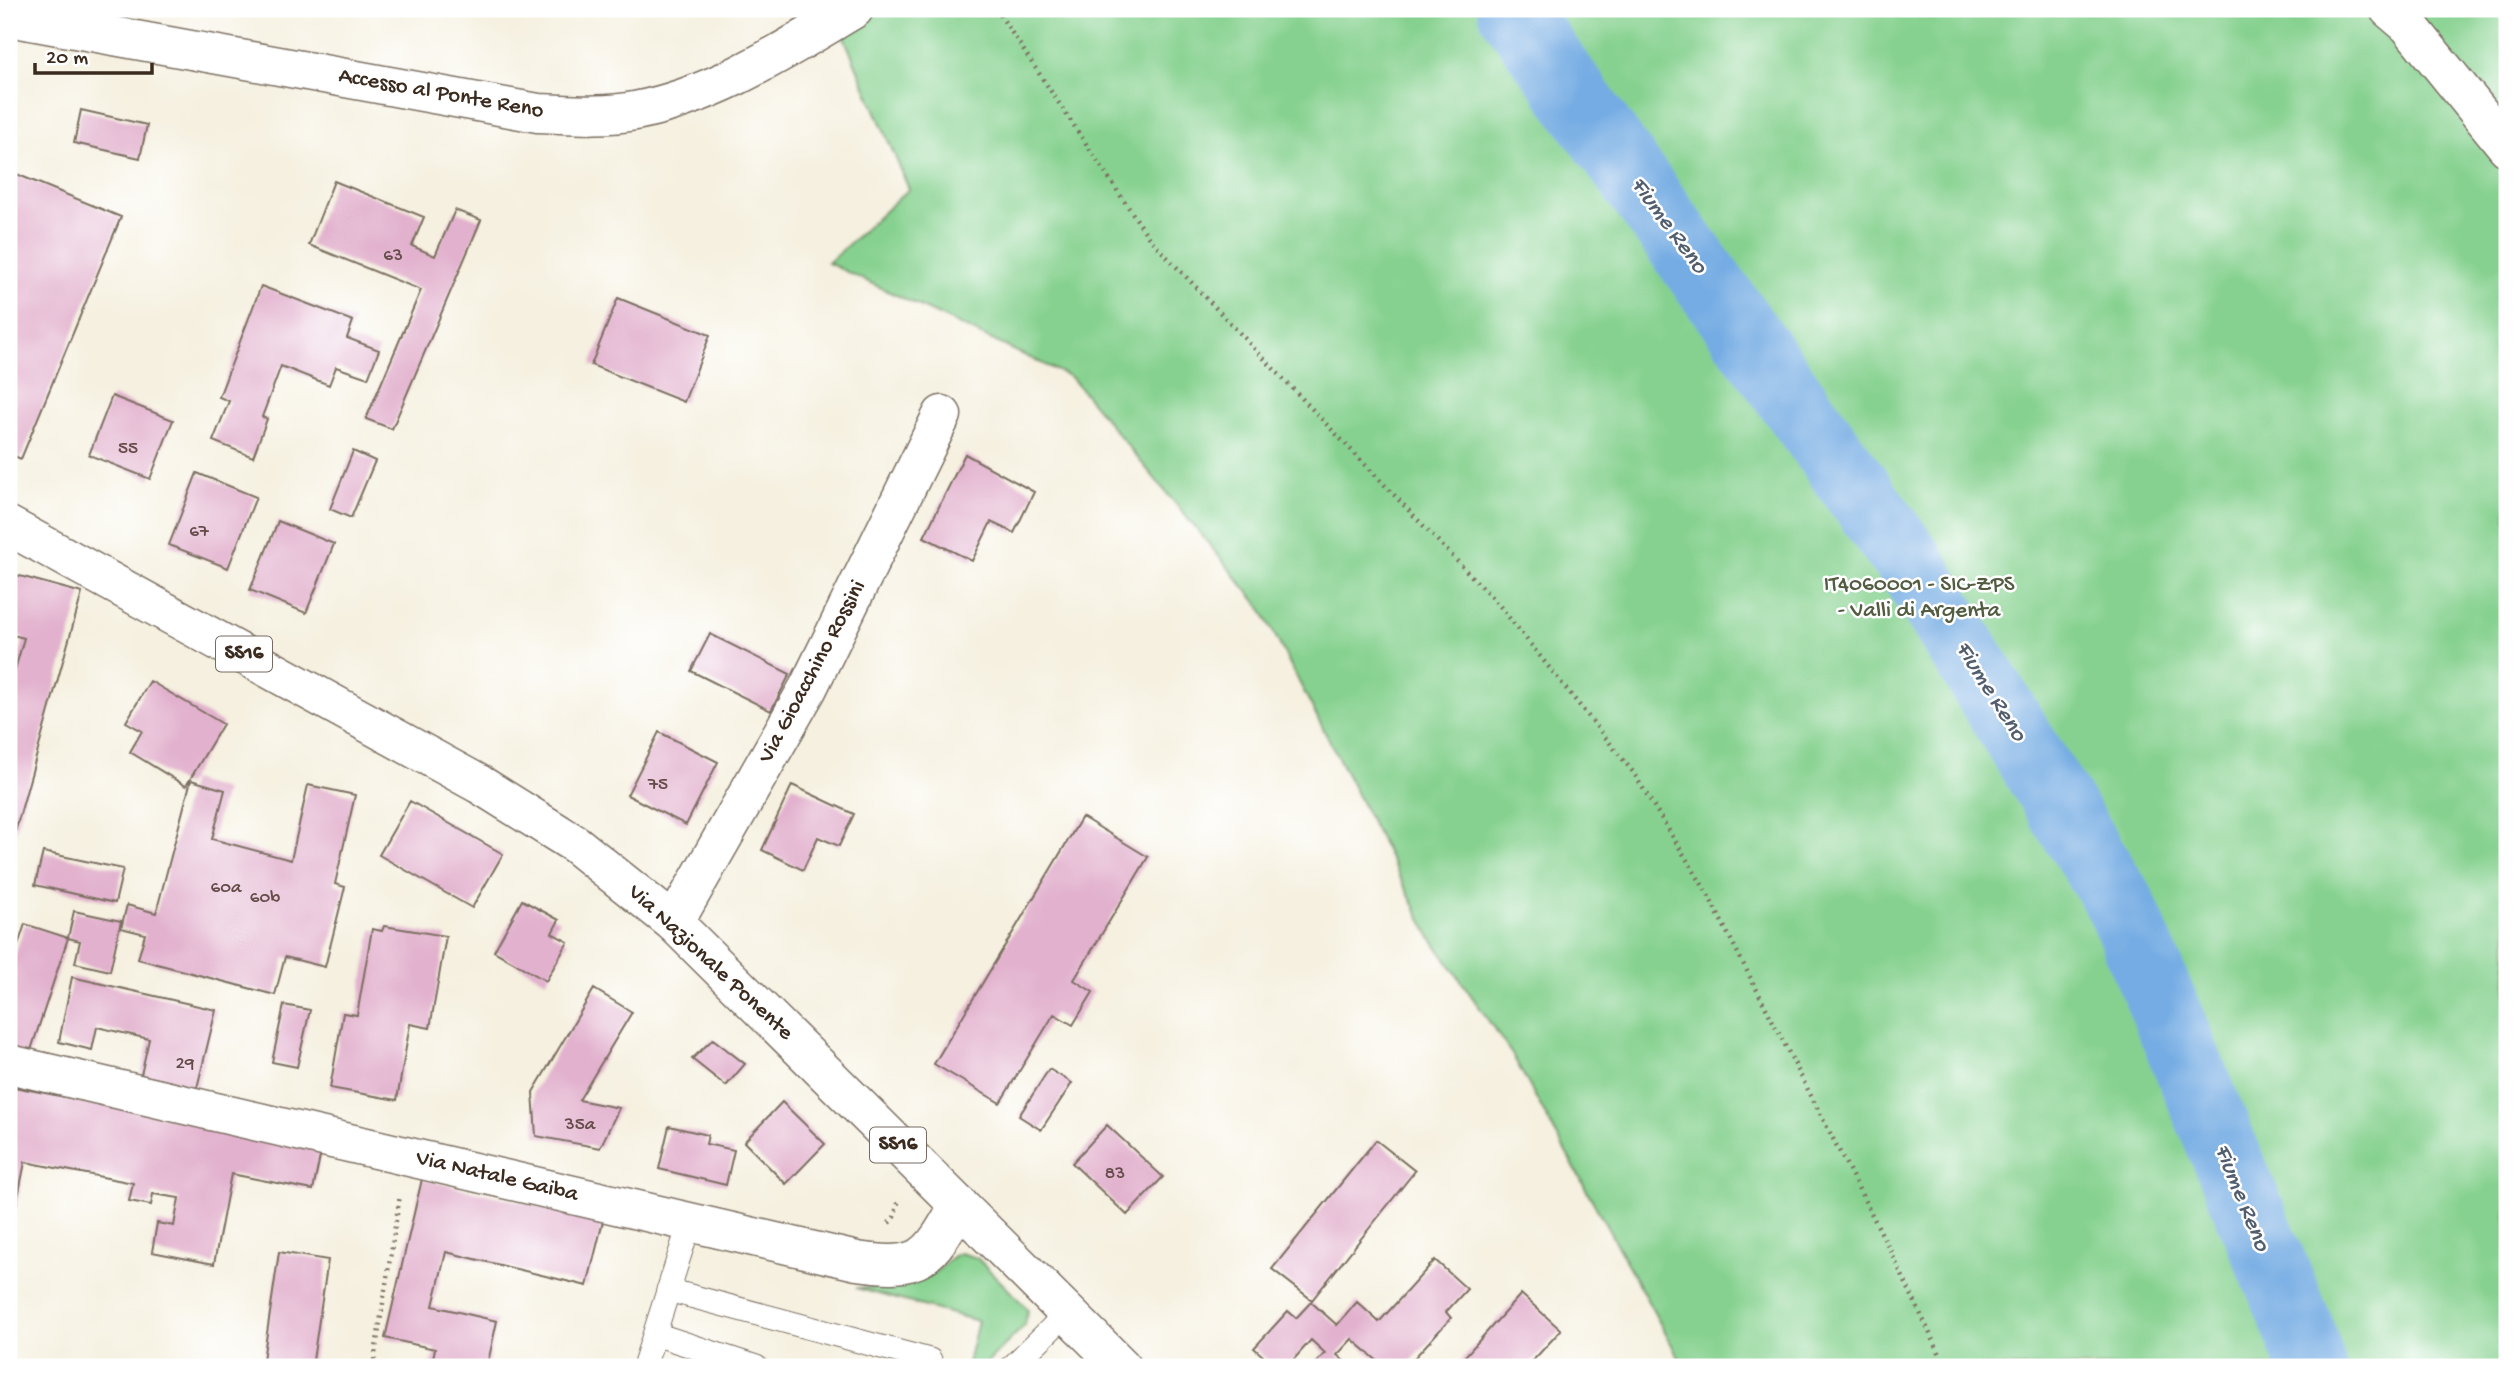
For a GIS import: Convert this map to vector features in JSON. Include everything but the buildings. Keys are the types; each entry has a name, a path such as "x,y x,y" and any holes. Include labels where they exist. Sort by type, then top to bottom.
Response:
{"main road":[{"name":"Accesso al Ponte Reno","path":"9,18 538,113 587,114 633,111 677,101 741,73 854,9"},
{"path":"2389,9 2409,26 2507,147"},
{"name":"Via Gioacchino Rossini","path":"674,923 808,688 942,415"},
{"name":"Via Nazionale Ponente","path":"9,526 479,784 575,844 674,923 1122,1367"},
{"name":"Via Natale Gaiba","path":"9,1064 857,1261 894,1265 906,1263 927,1253 936,1245 959,1205"}],"lane":[{"path":"644,1367 690,1222"},
{"path":"668,1290 928,1363"},
{"path":"1012,1367 1067,1312"},
{"path":"655,1334 757,1367"}],"path":[{"path":"996,9 1149,238 1499,605 1633,772 1706,891 1887,1244 1946,1367"},
{"path":"373,1367 407,1156"}],"green space":[{"name":"IT4060001 - SIC-ZPS - Valli di Argenta","path":"832,9 2507,9 2507,1367 1684,1367 1513,1056 1430,936 1260,606 1071,377 828,263 909,189"},
{"path":"960,1253 977,1258 1028,1311 1024,1326 983,1367 967,1367 978,1321 856,1288 915,1281 934,1273"}],"waterway":[{"name":"Fiume Reno","path":"1512,9 1914,569 2121,905 2302,1336 2311,1367"}]}
